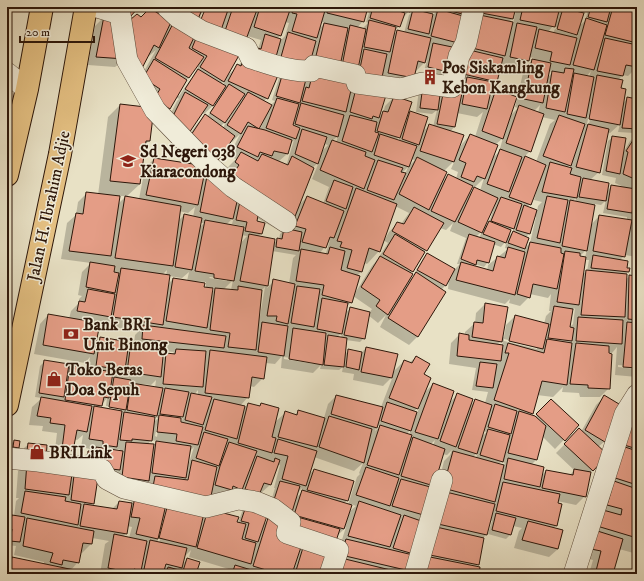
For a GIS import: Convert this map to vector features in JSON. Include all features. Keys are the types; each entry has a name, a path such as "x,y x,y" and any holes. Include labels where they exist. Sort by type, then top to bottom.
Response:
{"main road":[{"path":"7,175 10,148 27,89 42,7"},
{"name":"Jalan H. Ibrahim Adjie","path":"7,405 60,154 86,7"}],"street":[{"path":"97,7 120,14 127,60 155,110 209,166 233,187 286,222"},
{"path":"167,7 178,17 201,31 246,48 251,58 280,68 302,71 311,70 314,66 355,76 357,83 401,89 422,83 452,87 459,56 466,43 474,7"},
{"path":"7,73 27,89"},
{"path":"574,574 625,414 637,395"},
{"path":"7,458 102,470 107,479 124,488 206,507 238,499 256,502 273,509 290,522 287,533 338,550 330,574"},
{"path":"415,574 442,480"}],"building":[{"path":"7,7 11,7 7,52"},
{"path":"117,7 139,7 130,17"},
{"path":"184,7 203,7 196,24 182,10"},
{"path":"206,7 229,7 219,36 197,29"},
{"path":"233,7 258,7 244,45 223,37"},
{"path":"260,7 291,7 281,36 254,27"},
{"path":"294,7 326,7 317,38 292,31 297,14 292,13"},
{"path":"328,7 368,7 364,22 327,13"},
{"path":"373,7 386,7 405,13 400,27 370,18"},
{"path":"396,7 412,7 410,12"},
{"path":"439,7 472,7 470,16"},
{"path":"477,7 516,7 513,19 476,12"},
{"path":"523,7 560,7 555,27 520,20"},
{"path":"569,7 587,7 585,12"},
{"path":"591,7 611,7 607,22 588,17"},
{"path":"613,7 637,9 637,43 605,35"},
{"path":"150,8 171,22 159,48 154,45 139,74 124,25 137,14 141,17"},
{"path":"563,8 584,13 577,35 557,29"},
{"path":"413,9 433,14 429,34 408,29"},
{"path":"438,9 470,18 462,44 431,36"},
{"path":"475,14 513,22 505,56 468,47"},
{"path":"104,16 120,17 125,59 96,57"},
{"path":"176,18 198,29 189,48 204,57 189,78 155,58"},
{"path":"586,18 607,25 594,70 573,65"},
{"path":"369,20 396,27 390,52 364,47"},
{"path":"324,23 348,28 339,71 314,64"},
{"path":"517,23 537,27 529,61 510,57"},
{"path":"350,25 366,29 357,74 341,71"},
{"path":"539,29 577,38 570,65 550,61 552,52 535,48"},
{"path":"397,30 431,38 425,63 418,61 414,78 388,73"},
{"path":"199,31 242,50 224,82 200,67 207,56 192,48"},
{"path":"288,32 316,41 308,70 279,64"},
{"path":"265,34 281,39 274,64 254,47 261,49"},
{"path":"605,38 637,45 637,67 626,65 623,76 597,71"},
{"path":"433,43 457,48 452,73 428,67"},
{"path":"364,49 387,54 381,82 358,78"},
{"path":"465,49 503,58 497,82 459,73"},
{"path":"244,58 279,73 268,99 228,81 237,64 241,66"},
{"path":"154,59 187,80 170,109 154,99 160,89 143,78"},
{"path":"532,59 551,63 543,103 524,99"},
{"path":"314,68 354,77 346,112 302,101 306,87 309,88"},
{"path":"565,68 574,69 565,112 546,108 552,71 564,73"},
{"path":"198,69 226,86 213,106 185,89"},
{"path":"284,69 307,75 300,103 276,96"},
{"path":"574,73 594,77 586,118 567,114"},
{"path":"597,75 623,80 621,88 626,89 620,125 589,119"},
{"path":"467,77 493,82 487,109 462,104"},
{"path":"229,84 245,94 225,123 210,113"},
{"path":"357,85 387,92 379,118 373,116 372,119 350,112"},
{"path":"423,85 441,87 438,110 420,108"},
{"path":"444,89 462,93 455,127 437,124"},
{"path":"496,89 517,97 503,139 482,131"},
{"path":"185,92 208,105 189,133 177,126 180,121 173,116"},
{"path":"248,92 272,105 259,129 248,122 241,134 227,125"},
{"path":"394,96 412,102 400,138 377,131 383,111 388,112"},
{"path":"627,97 637,99 637,129 622,128"},
{"path":"277,98 299,104 293,125 300,128 296,139 266,128"},
{"path":"301,103 344,115 338,137 295,124"},
{"name":"Sd Negeri 038 Kiaracondong","path":"120,104 154,108 150,141 146,141 140,184 110,181"},
{"path":"519,105 544,114 531,152 506,143"},
{"path":"410,111 428,117 419,145 402,139"},
{"path":"205,114 235,136 218,160 189,138"},
{"path":"350,115 377,122 375,132 379,133 372,152 342,141"},
{"path":"559,115 585,124 571,166 543,156"},
{"path":"429,124 464,135 454,162 420,151"},
{"path":"588,124 609,129 600,173 576,167"},
{"path":"248,126 265,130 292,140 288,154 274,151 272,156 260,152 258,157 237,147"},
{"path":"302,129 327,137 318,164 295,154"},
{"path":"380,134 417,146 409,167 374,155"},
{"path":"470,134 498,145 485,179 477,176 474,182 461,177 466,163 459,160"},
{"path":"637,134 637,180 623,174 628,152 626,151"},
{"path":"612,136 626,138 620,174 606,171"},
{"path":"332,140 366,152 365,156 375,160 364,189 320,170"},
{"path":"500,149 522,157 509,192 487,184"},
{"path":"241,152 258,161 262,154 288,165 292,156 314,168 294,219 230,178 239,165 235,162"},
{"path":"525,156 546,165 531,205 509,197"},
{"path":"417,157 447,172 429,210 399,194"},
{"path":"154,158 206,166 198,205 146,195"},
{"path":"378,160 403,168 401,172 406,173 394,200 367,190"},
{"path":"550,162 572,168 570,174 581,177 577,198 542,192"},
{"path":"208,171 239,193 233,219 200,212"},
{"path":"448,174 473,186 455,222 431,211"},
{"path":"583,178 609,183 606,201 579,197"},
{"path":"334,180 353,187 346,209 326,201"},
{"path":"611,185 636,189 632,213 607,209"},
{"path":"474,187 498,198 482,233 458,222"},
{"path":"356,188 397,204 380,252 369,248 362,272 347,268 352,250 340,247 342,242 337,241"},
{"path":"86,192 120,196 111,256 69,251 76,213 83,214"},
{"path":"125,196 181,206 173,266 115,258"},
{"path":"307,196 344,211 334,238 330,237 326,248 302,242 306,229 295,226"},
{"path":"547,196 568,200 560,243 537,238"},
{"path":"501,197 522,204 514,229 491,221"},
{"path":"570,200 595,205 587,251 562,246"},
{"path":"240,201 260,205 257,221 265,223 262,234 245,231 247,222 236,220"},
{"path":"524,205 537,210 530,234 516,230"},
{"path":"414,207 444,223 427,251 392,231 397,222 404,224"},
{"path":"184,214 202,218 192,270 175,267"},
{"path":"599,215 632,220 625,257 593,251"},
{"path":"637,218 637,242 633,242"},
{"path":"205,220 244,227 234,281 214,278 214,274 195,271"},
{"path":"489,221 511,230 506,243 483,234"},
{"path":"284,228 302,232 299,251 276,247 277,238 282,239"},
{"path":"513,231 529,238 525,249 508,243"},
{"path":"249,234 275,239 268,286 240,281"},
{"path":"395,234 425,252 413,272 383,254"},
{"path":"469,234 495,242 489,263 477,260 476,265 461,259"},
{"path":"530,242 561,248 561,253 564,254 557,289 533,284 530,298 517,294"},
{"path":"330,247 345,251 341,270 360,276 352,303 322,295 324,285 296,281 301,249 328,254"},
{"path":"508,247 525,252 515,295 456,280 461,262 493,271 497,256 505,258"},
{"path":"565,251 580,253 580,256 586,257 579,305 557,302"},
{"path":"427,253 455,269 446,286 417,270"},
{"path":"593,255 628,261 627,268 630,268 629,272 591,268"},
{"path":"380,256 413,274 388,315 376,306 380,300 361,287"},
{"path":"90,262 115,266 114,272 119,273 115,293 86,287"},
{"path":"121,268 170,275 163,325 113,317"},
{"path":"586,270 627,274 625,317 581,315"},
{"path":"416,272 446,292 418,337 388,318"},
{"path":"629,275 637,276 637,320 628,319"},
{"path":"173,278 205,283 204,287 213,288 207,328 166,321"},
{"path":"273,279 295,284 288,324 276,321 277,316 267,316"},
{"path":"238,286 262,290 256,350 228,347 230,333 210,330 215,288 238,290"},
{"path":"297,286 320,289 314,327 291,323"},
{"path":"88,289 115,294 111,317 77,311 79,301 85,302"},
{"path":"322,298 348,303 342,334 317,329"},
{"path":"485,303 508,307 502,342 472,337 474,322 483,323"},
{"path":"554,306 573,309 570,327 574,328 572,341 548,338"},
{"path":"350,307 370,312 365,339 344,335"},
{"name":"Bank BRI Unit Binong","path":"48,314 100,323 94,354 43,345"},
{"path":"515,315 549,324 543,349 509,341"},
{"path":"578,317 623,320 622,344 576,341"},
{"path":"262,322 288,326 284,356 258,352"},
{"path":"627,322 637,323 637,368 623,367"},
{"path":"143,325 226,336 224,348 142,339"},
{"path":"293,328 326,333 323,365 289,359"},
{"path":"459,333 469,335 469,340 503,345 501,361 457,356"},
{"path":"328,335 347,338 344,367 324,365"},
{"path":"100,337 129,342 125,370 96,366"},
{"path":"547,339 572,343 567,385 542,381 533,414 494,400 509,353 505,353 508,343 544,353"},
{"path":"131,342 164,347 161,377 127,372"},
{"path":"576,343 609,346 609,353 612,354 610,389 588,388 588,385 570,384"},
{"path":"366,347 398,354 392,378 361,372"},
{"path":"176,349 206,351 203,387 163,384 166,353 175,354"},
{"path":"348,349 362,352 359,370 346,367"},
{"path":"210,350 267,357 264,379 252,377 249,398 205,393"},
{"path":"416,356 430,364 424,374 431,378 418,409 389,398 404,360 412,363"},
{"name":"Toko Beras Doa Sepuh","path":"44,360 69,364 64,397 39,393"},
{"path":"480,362 497,364 493,388 476,386"},
{"path":"70,365 113,372 109,398 104,397 102,406 65,400"},
{"path":"114,377 131,380 126,410 109,407"},
{"path":"131,383 163,388 157,416 127,410"},
{"path":"433,383 454,391 438,439 415,432"},
{"path":"165,388 189,392 183,417 160,414"},
{"path":"191,393 212,397 203,425 185,420"},
{"path":"457,393 473,399 456,447 440,441"},
{"path":"336,395 383,407 377,428 331,414"},
{"path":"604,395 624,407 605,442 585,430"},
{"path":"41,397 92,406 87,432 77,430 73,451 62,449 65,425 50,423 51,418 37,416"},
{"path":"214,399 245,406 237,439 205,430"},
{"path":"475,399 492,405 477,454 458,448"},
{"path":"551,399 579,425 565,441 536,414"},
{"path":"387,402 417,412 411,431 381,421"},
{"path":"248,403 260,406 261,403 279,408 272,437 276,438 272,453 238,443"},
{"path":"495,404 517,411 511,434 488,427"},
{"path":"94,406 122,411 117,447 103,445 103,441 89,439"},
{"path":"298,410 325,418 317,447 278,437 285,411 297,415"},
{"path":"519,411 535,416 546,426 537,460 508,453"},
{"path":"124,412 155,417 152,441 132,439 132,441 120,440"},
{"path":"159,415 181,418 181,422 203,427 198,445 176,441 177,434 157,432"},
{"path":"329,416 372,429 364,463 319,447"},
{"path":"637,418 637,449 618,443 624,423 634,426"},
{"path":"380,425 412,435 399,475 367,465"},
{"path":"579,428 608,455 593,471 564,444"},
{"path":"488,429 510,435 503,462 480,455"},
{"path":"204,432 228,439 219,466 196,458"},
{"path":"413,437 445,449 434,486 401,476"},
{"path":"278,439 317,451 306,486 282,479 288,456 274,453"},
{"path":"14,440 20,441 19,448 13,447"},
{"path":"156,441 191,446 186,478 152,473"},
{"path":"126,442 154,444 149,481 122,477"},
{"path":"229,442 257,451 242,490 233,486 232,490 215,485"},
{"name":"BRILink","path":"28,443 47,445 46,460 26,458"},
{"path":"619,445 637,451 637,485 609,476"},
{"path":"96,447 123,451 120,470 87,466 88,451 96,451"},
{"path":"453,451 504,465 495,502 443,488"},
{"path":"257,456 274,462 275,458 280,460 271,485 264,483 259,495 245,489"},
{"path":"508,458 544,467 540,487 504,479"},
{"path":"192,460 217,467 209,506 152,492 155,476 188,480"},
{"path":"27,462 73,467 69,495 25,489"},
{"path":"75,467 99,471 94,504 71,500"},
{"path":"366,467 399,478 390,506 356,495"},
{"path":"314,469 354,481 348,501 307,490"},
{"path":"574,469 591,472 586,497 542,488 546,470 573,475"},
{"path":"401,479 434,488 427,516 392,506"},
{"path":"280,481 300,486 292,512 272,506"},
{"path":"614,481 637,489 637,538 597,526 603,510 621,515 622,509 607,505"},
{"path":"503,482 560,494 558,503 562,504 557,526 496,511"},
{"path":"302,490 352,505 344,529 294,515"},
{"path":"25,491 66,497 65,501 81,504 78,525 21,513"},
{"path":"446,492 495,504 487,535 438,524"},
{"path":"135,497 167,500 158,539 136,534 140,518 131,517"},
{"path":"169,500 205,509 196,547 159,538"},
{"path":"119,501 132,503 127,534 80,526 84,504 117,509"},
{"path":"359,501 401,515 390,547 348,536"},
{"path":"247,503 269,510 258,542 245,538 249,523 241,521"},
{"path":"208,509 239,517 237,522 246,524 242,539 256,543 251,564 197,548"},
{"path":"496,513 516,518 511,535 492,530"},
{"path":"12,515 25,517 20,542 10,541 12,529 9,529"},
{"path":"404,515 427,523 417,555 393,548"},
{"path":"294,516 340,529 334,547 289,532"},
{"path":"27,518 94,531 92,544 83,543 79,563 63,560 62,565 50,562 53,553 23,546"},
{"path":"268,518 287,525 303,541 292,574 279,574 253,566"},
{"path":"528,521 563,530 558,549 522,540"},
{"path":"432,526 484,538 479,565 425,554"},
{"path":"591,529 623,539 613,574 596,571 601,551 586,548"},
{"path":"114,534 147,541 141,571 134,569 133,573 108,568"},
{"path":"346,539 413,555 410,571 341,555"},
{"path":"150,540 187,548 182,568 166,564 163,574 143,574"},
{"path":"305,541 333,549 326,574 295,574"},
{"path":"425,556 480,567 479,574 422,573"},
{"path":"12,557 79,571 78,574 9,574"},
{"path":"187,558 200,562 196,574 166,574 168,567 183,571"},
{"path":"341,558 407,574 337,574"},
{"path":"235,565 258,572 258,574 232,574"},
{"path":"83,571 97,574 82,574"}],"place":[{"name":"Pos Siskamling Kebon Kangkung","path":"430,77"},
{"name":"Sd Negeri 038 Kiaracondong","path":"128,161"},
{"name":"Bank BRI Unit Binong","path":"71,334"},
{"name":"Toko Beras Doa Sepuh","path":"54,379"},
{"name":"BRILink","path":"37,452"}]}
